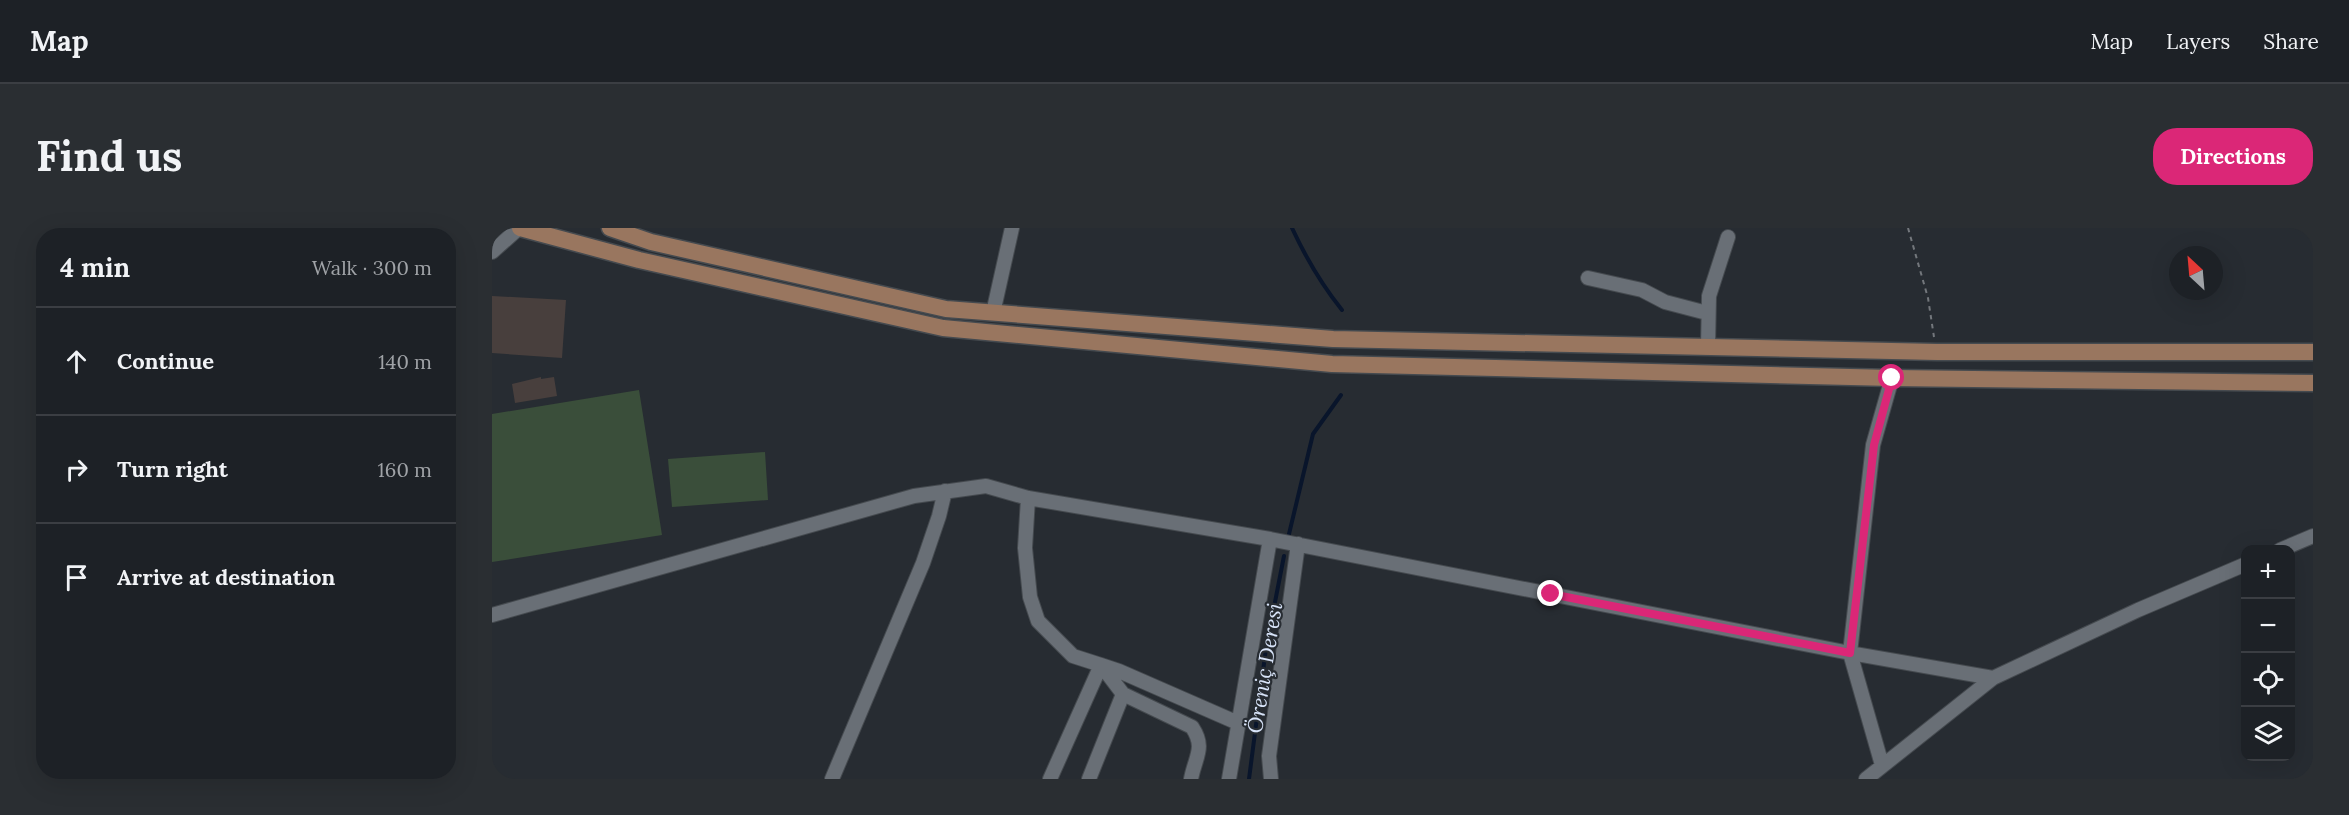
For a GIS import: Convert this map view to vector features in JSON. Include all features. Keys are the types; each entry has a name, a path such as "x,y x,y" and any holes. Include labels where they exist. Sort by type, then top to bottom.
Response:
{"main road":[{"path":"520,228 639,260 943,328 1332,364 1892,378 2313,383"},
{"path":"614,229 651,242 946,309 1333,339 1936,352 2313,352"}],"street":[{"path":"492,252 520,228"},
{"path":"993,313 1012,228"},
{"path":"1708,347 1709,296 1728,237"},
{"path":"1588,278 1634,288 1665,302 1707,313"},
{"path":"1882,765 1850,653 1874,445 1892,378"},
{"path":"492,615 914,496 986,486 1028,498 1298,544 1850,653 1994,678"},
{"path":"832,779 923,563 945,491"},
{"path":"1028,498 1025,548 1030,597 1038,621 1073,656 1119,671 1238,723"},
{"path":"2290,545 2313,536"},
{"path":"1229,779 1270,539"},
{"path":"1270,779 1269,756 1298,544"},
{"path":"1866,779 1994,678 2138,610 2241,566"},
{"path":"1101,665 1123,694 1192,726 1198,736 1200,750 1191,779"},
{"path":"1050,779 1101,665"},
{"path":"1089,779 1123,694"},
{"path":"841,758 843,779"}],"path":[{"path":"1908,228 1928,298 1936,352"}],"green space":[{"path":"639,390 662,535 492,562 492,414"},
{"path":"765,452 768,500 672,507 668,459"}],"building":[{"path":"492,296 566,300 562,358 492,353"},
{"path":"541,377 541,379 554,377 557,396 515,403 512,384"}],"waterway":[{"name":"Öreniç Deresi","path":"1292,228 1314,270 1342,310"},
{"name":"Öreniç Deresi","path":"1289,534 1313,434 1341,395"},
{"name":"Öreniç Deresi","path":"1249,779 1266,648 1284,556"}],"route":[{"path":"1551,594 1850,653 1874,445 1892,378"}]}
